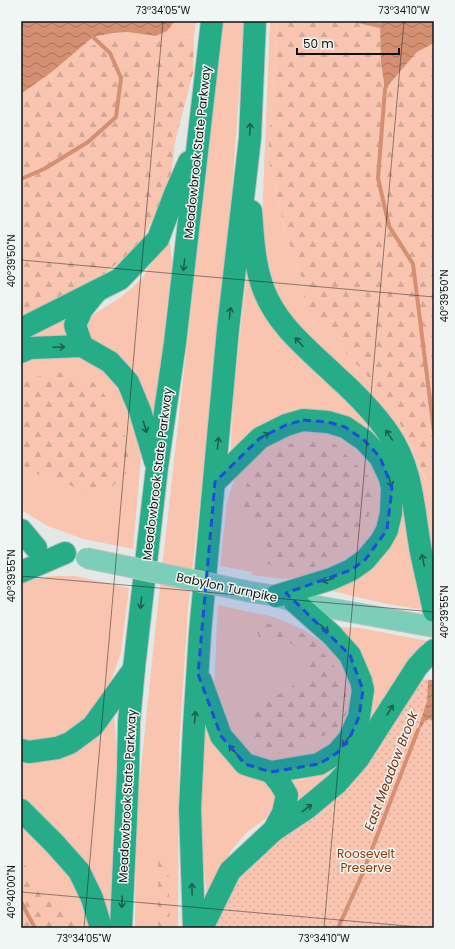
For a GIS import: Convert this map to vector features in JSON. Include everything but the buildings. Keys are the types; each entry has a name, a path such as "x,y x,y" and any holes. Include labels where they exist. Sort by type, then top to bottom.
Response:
{"highway":[{"name":"Meadowbrook State Parkway","path":"121,928 129,722 134,668 157,467 175,343 212,21"},
{"path":"194,928 190,809 200,633 228,329 248,162 255,21"},
{"path":"21,329 120,279 158,239 175,194 198,143"},
{"path":"248,162 254,255 264,289 277,316 301,345 371,410 389,434 400,453 414,496 421,552 434,611"},
{"path":"82,346 75,325 82,309 96,292"},
{"path":"21,352 30,348 82,346 110,362 128,382 140,411 157,467"},
{"path":"198,674 221,736 245,764 271,772 319,764 337,753 349,739 359,717 363,690 361,681 350,655 332,635 286,599 351,570 365,560 381,542 387,530 391,513 392,488 390,478 380,457 364,440 345,427 328,422 303,420 286,425 260,438 215,482"},
{"path":"21,530 29,546"},
{"path":"21,572 76,555"},
{"path":"202,928 230,871 274,830 307,808 337,783 358,759 417,666 434,650"},
{"path":"21,750 29,752 57,748 70,743 93,726 134,668"},
{"path":"271,772 287,795 283,813 274,830"},
{"path":"21,810 54,843 78,871 92,898 101,928"}],"main road":[{"name":"Babylon Turnpike","path":"29,546 286,599 434,627"}],"highlighted area":[{"path":"303,420 328,422 345,427 364,440 380,457 392,488 387,530 365,560 351,570 286,593 350,655 363,690 359,717 349,739 337,753 319,764 271,772 245,764 221,736 198,674 215,482 260,438 286,425"}],"green space":[{"path":"175,21 196,21 194,37 160,40 116,36 89,47 21,101 21,94 53,71 93,37 113,33 129,32 156,36 167,31"},
{"path":"223,21 245,21 228,243 188,609 179,747 178,928 135,928 136,817 155,632"},
{"path":"270,21 278,21 268,157 286,234 302,279 305,309 388,398 427,483 427,473 433,469 434,581 408,449 291,325 269,278 262,220"},
{"path":"278,21 381,21 381,63 386,88 417,52 434,43 434,469 427,473 428,484 388,398 305,309 302,279 286,234 268,157"},
{"path":"116,36 160,40 194,37 193,73 175,142 170,185 143,238 128,255 90,285 21,316 21,101 89,47"},
{"path":"169,233 172,263 153,438 93,345 82,325 91,316 120,298 142,279"},
{"path":"249,254 262,309 351,398 399,469 425,610 387,604 319,588 378,561 396,478 323,415 230,460 234,388"},
{"path":"72,312 73,340 21,347 21,339"},
{"path":"49,350 82,355 116,376 134,408 141,458 133,549 83,539 48,526 21,510 21,361"},
{"path":"63,372 98,384 117,415 129,448 128,471 111,488 89,496 70,485 29,471 21,462 21,383 25,379"},
{"path":"293,429 331,430 358,444 377,465 386,501 380,532 357,560 310,577 283,579 252,575 252,572 220,566 227,502 235,477 258,449"},
{"path":"300,441 335,444 373,481 373,501 365,529 331,562 299,571 258,562 267,546 261,530 241,508 249,477 261,456 274,449"},
{"path":"27,575 30,580 51,576 75,576 129,588 121,652 102,703 74,733 39,746 21,743 21,579"},
{"path":"218,605 274,617 306,631 325,645 330,642 350,669 356,691 353,722 337,747 310,763 275,766 249,756 223,727 214,688"},
{"path":"252,619 308,635 339,672 350,706 338,730 272,756 254,744 248,714 306,678 306,654 290,643 259,637"},
{"path":"341,627 360,628 433,642 349,761 293,810 284,781 302,780 330,768 367,720"},
{"name":"Roosevelt Preserve","path":"417,679 434,680 434,928 215,928 232,884 255,859 337,795"},
{"path":"114,711 117,760 109,928 21,800 21,758"},
{"path":"205,712 259,776 280,795 275,812 247,832 230,852 220,881 208,906 201,843 201,793"},
{"path":"21,825 62,862 80,889 95,928 77,928 21,860"},
{"path":"163,847 168,863 170,928 158,928 158,862"},
{"path":"21,860 77,927 77,928 21,928"}],"water":[{"path":"21,21 175,21 167,31 156,36 128,32 93,37 53,71 21,94"},
{"path":"381,21 434,21 434,43 417,52 385,89 381,63"},
{"path":"428,680 434,680 434,723 430,719 425,721 416,735 427,701"}],"waterway":[{"path":"359,21 380,26"},
{"path":"21,179 44,169 88,142 116,117 121,78 110,53 93,37 92,32"},
{"name":"East Meadow Brook","path":"387,84 385,89 378,178 389,226 413,264 434,432"},
{"name":"East Meadow Brook","path":"338,928 362,875 418,730"},
{"path":"21,902 35,928"}]}
